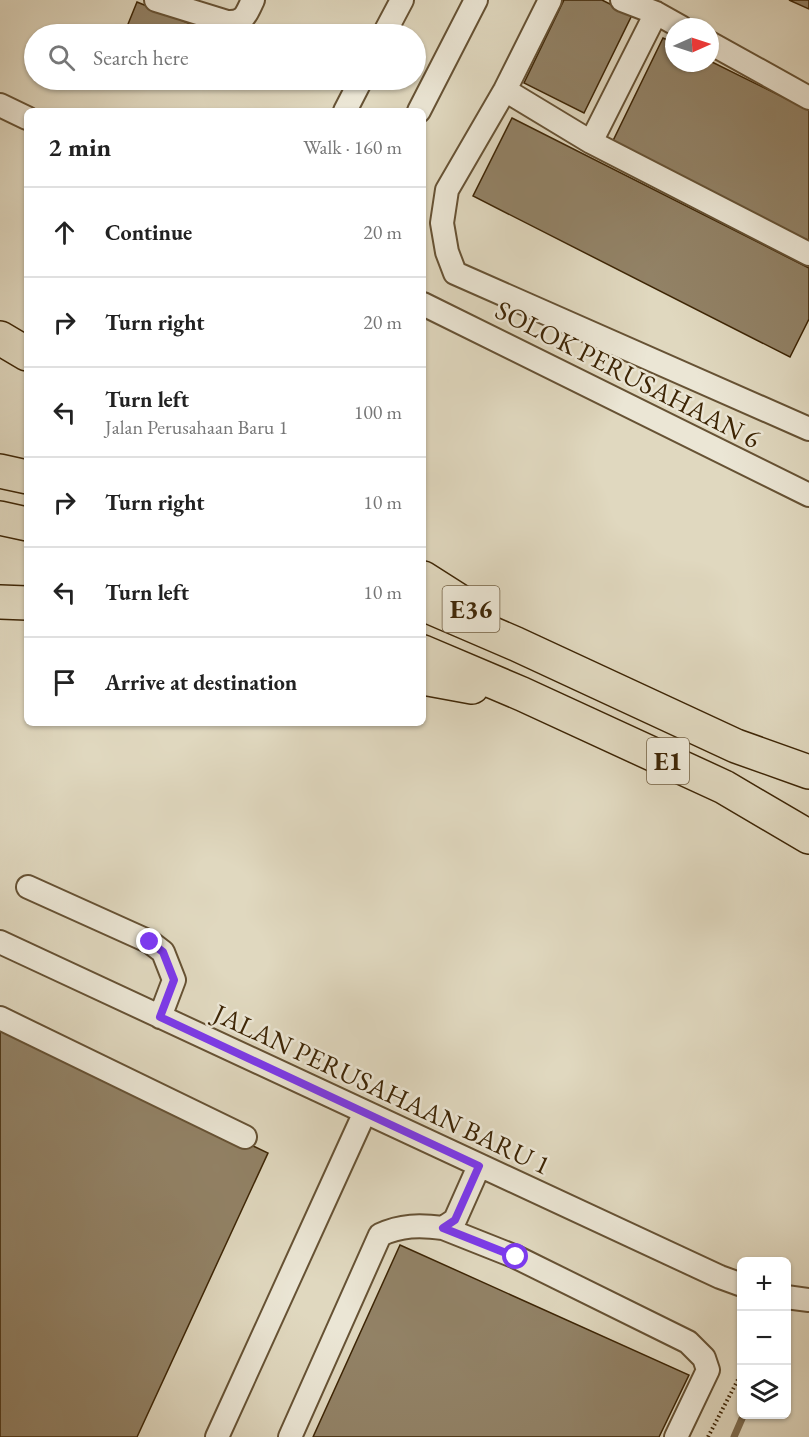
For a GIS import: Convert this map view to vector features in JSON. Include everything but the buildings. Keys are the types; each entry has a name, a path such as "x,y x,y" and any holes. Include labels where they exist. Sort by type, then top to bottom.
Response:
{"highway":[{"path":"0,338 24,352"},
{"path":"0,471 24,476"},
{"path":"0,518 24,523"},
{"name":"E36","path":"426,580 454,597 516,644"},
{"path":"0,602 24,603"},
{"name":"E1","path":"426,605 516,644 736,747 809,772"},
{"name":"E1","path":"426,653 522,694 724,787 809,837"},
{"path":"426,678 522,694"}],"street":[{"path":"156,0 236,23 243,19 253,0"},
{"path":"389,24 402,0"},
{"path":"550,0 505,90 447,190 442,222 447,252 455,273 809,429"},
{"path":"622,0 665,18"},
{"path":"420,108 471,2"},
{"path":"591,142 656,13"},
{"path":"719,48 809,98"},
{"path":"347,108 356,90"},
{"path":"505,90 591,142 809,254"},
{"path":"0,105 24,117"},
{"name":"SOLOK PERUSAHAAN 6","path":"426,305 809,495"},
{"path":"28,887 150,942 163,952 174,980 160,1017"},
{"name":"JALAN PERUSAHAAN BARU 1","path":"0,942 479,1166 737,1283"},
{"path":"0,1018 244,1137"},
{"path":"217,1437 366,1112"},
{"path":"443,1228 455,1220 479,1166"},
{"path":"290,1437 380,1235 401,1227 421,1225 443,1228 516,1257 688,1342 704,1358 708,1370 676,1437"},
{"path":"791,1298 809,1300"}],"path":[{"path":"708,1437 737,1380"}],"waterway":[{"path":"734,1437 742,1419"}],"route":[{"path":"150,942 163,952 174,980 160,1017 479,1166 455,1220 443,1228 516,1257"}]}
